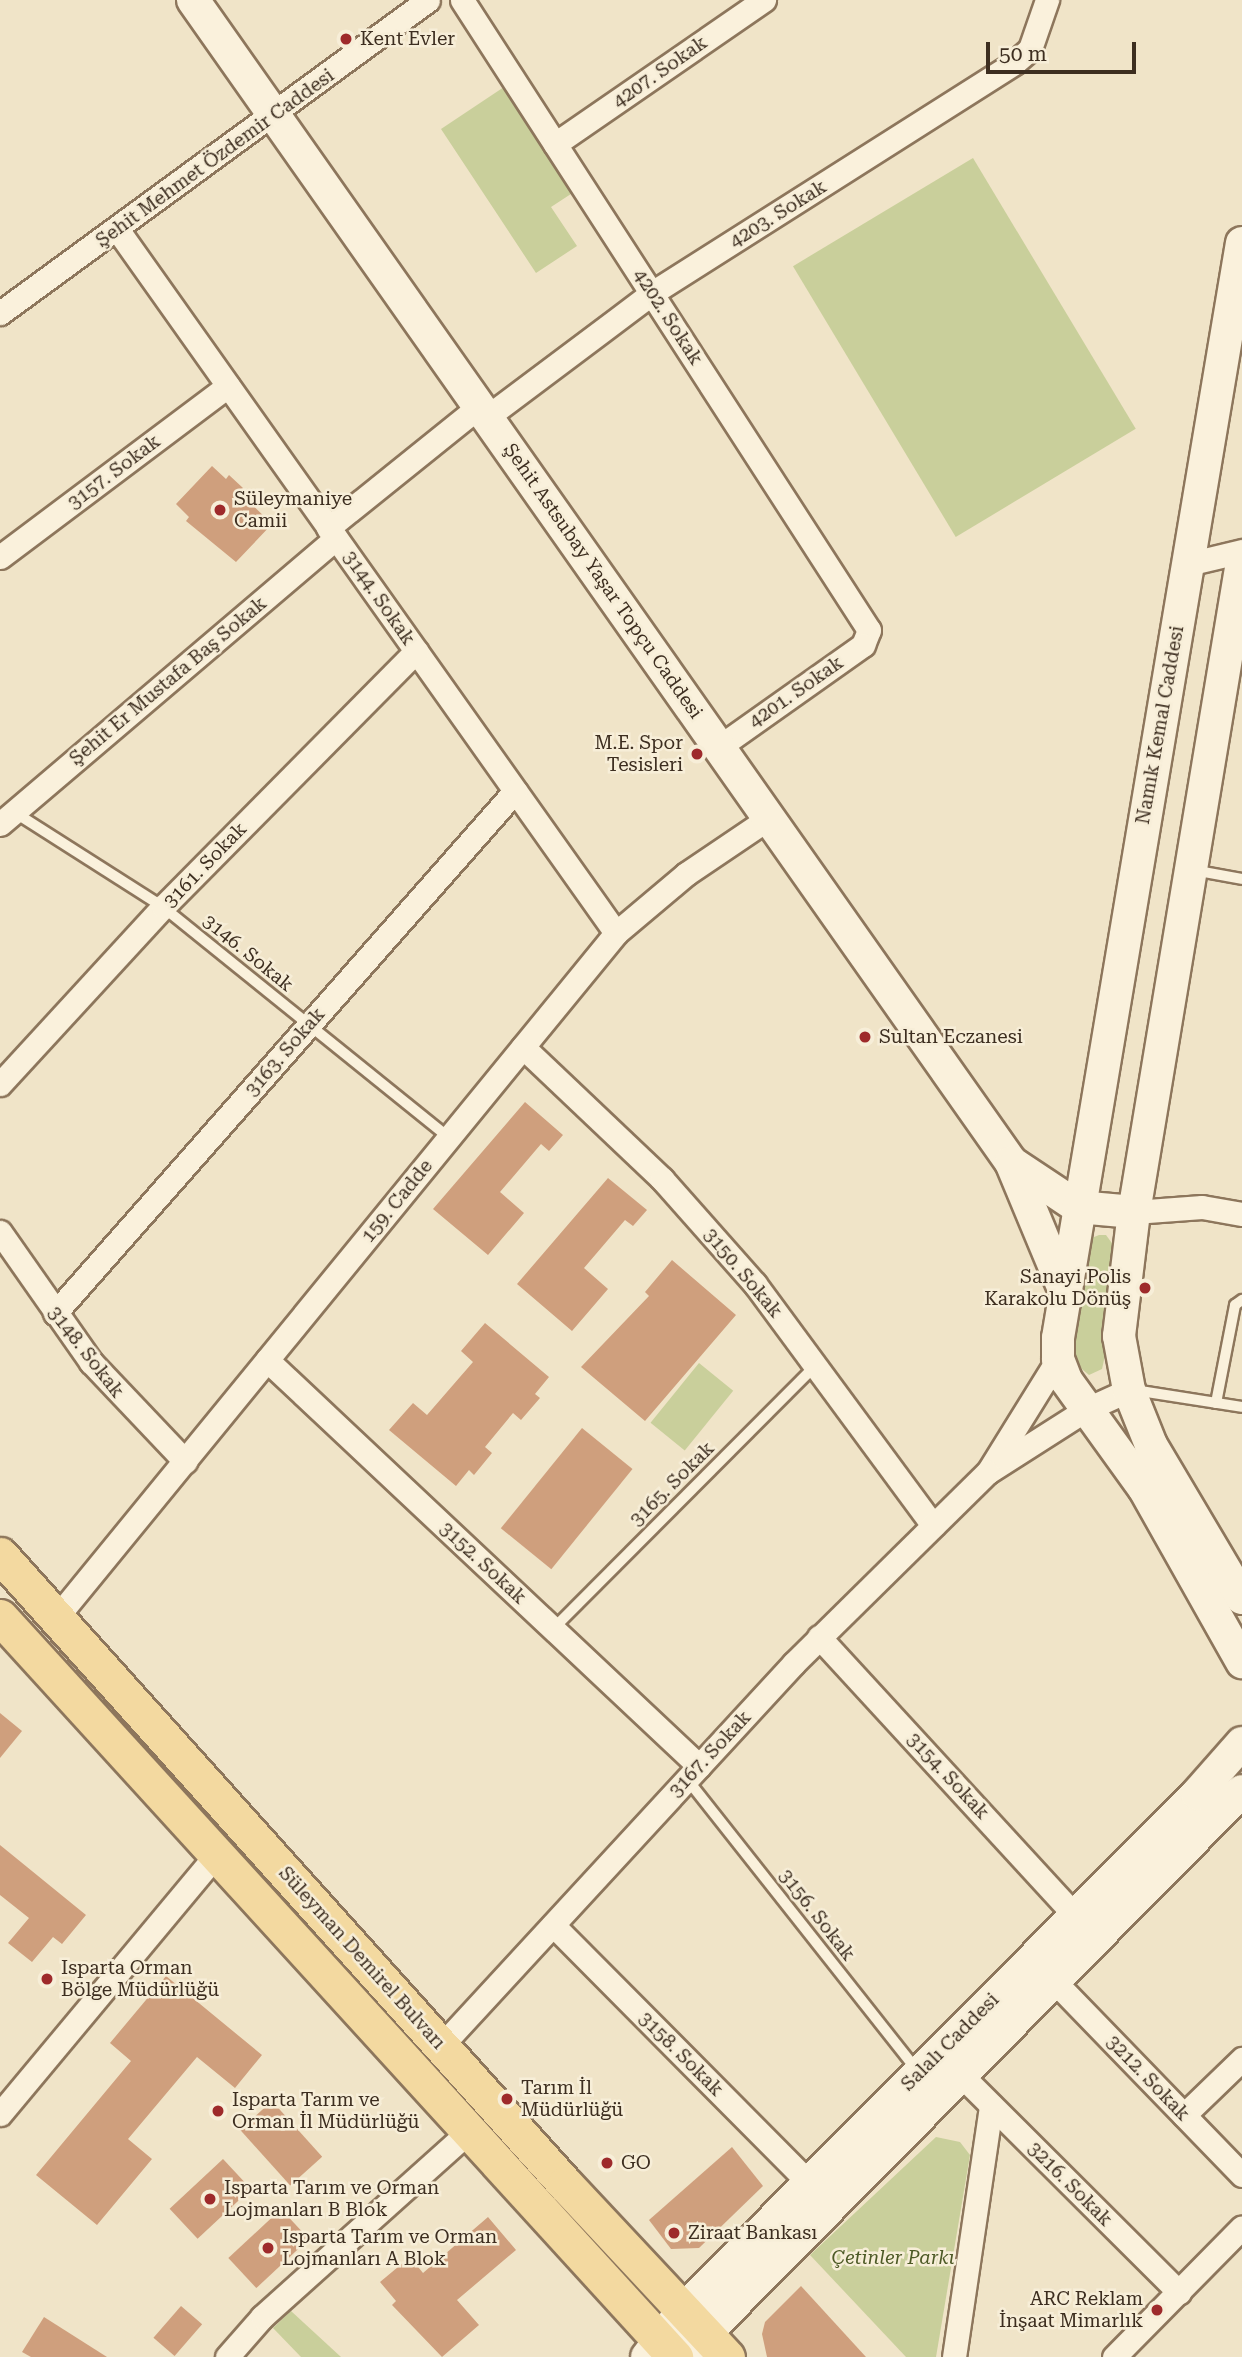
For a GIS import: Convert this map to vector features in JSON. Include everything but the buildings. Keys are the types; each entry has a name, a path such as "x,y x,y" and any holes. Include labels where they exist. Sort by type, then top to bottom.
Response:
{"main road":[{"name":"Süleyman Demirel Bulvarı","path":"0,1555 441,2046 682,2345"},
{"path":"0,1617 467,2133 682,2345"}],"street":[{"name":"Şehit Astsubay Yaşar Topçu Caddesi","path":"193,0 1011,1162 1063,1287"},
{"name":"Şehit Mehmet Özdemir Caddesi","path":"0,313 276,116 428,0"},
{"name":"4202. Sokak","path":"462,0 870,636"},
{"name":"4207. Sokak","path":"555,144 764,0"},
{"name":"4203. Sokak","path":"484,411 652,293 1003,71 1030,49 1047,0"},
{"name":"3144. Sokak","path":"117,229 616,933"},
{"name":"Namık Kemal Caddesi","path":"1078,1207 1242,243"},
{"name":"3157. Sokak","path":"0,558 228,386"},
{"name":"Şehit Er Mustafa Baş Sokak","path":"7,818 332,533 484,411"},
{"path":"1188,564 1242,551"},
{"path":"1242,562 1134,1212 1119,1336 1129,1391 1156,1453 1242,1598"},
{"name":"4201. Sokak","path":"719,747 863,645 870,636"},
{"name":"3161. Sokak","path":"0,1084 163,907 415,651"},
{"name":"3163. Sokak","path":"55,1313 515,791"},
{"name":"159. Cadde","path":"56,1618 616,933 686,874 769,818"},
{"name":"3150. Sokak","path":"523,1047 687,1206 816,1365 933,1525"},
{"name":"Şehit Astsubay Yaşar Topçu Caddesi","path":"1011,1162 1078,1207 1134,1212"},
{"name":"Şehit Astsubay Yaşar Topçu Caddesi","path":"1058,1359 1063,1287 1078,1207"},
{"path":"1134,1212 1202,1207 1242,1214"},
{"name":"3148. Sokak","path":"0,1232 55,1313 111,1386 185,1461"},
{"path":"1058,1359 1066,1380 1144,1488 1242,1662"},
{"name":"3167. Sokak","path":"988,1472 1058,1359"},
{"name":"3152. Sokak","path":"267,1360 553,1629 693,1773"},
{"name":"3167. Sokak","path":"441,2046 819,1637 988,1472 1087,1409 1129,1391"},
{"name":"3154. Sokak","path":"819,1637 1076,1916"},
{"name":"Salalı Caddesi","path":"682,2345 809,2183 1076,1916 1242,1743"},
{"name":"Salalı Caddesi","path":"682,2345 961,2075 1242,1791"},
{"path":"0,2114 215,1856"},
{"name":"3158. Sokak","path":"553,1925 809,2183"},
{"name":"3212. Sokak","path":"1054,1981 1242,2175"},
{"path":"1184,2115 1242,2059"},
{"name":"3216. Sokak","path":"961,2075 1179,2292"},
{"path":"954,2357 991,2106"},
{"path":"227,2357 262,2318 467,2133"},
{"path":"1114,2357 1242,2227"}],"lane":[{"name":"3146. Sokak","path":"7,818 163,907 449,1138"},
{"path":"1190,869 1242,879"},
{"path":"1216,1403 1240,1300"},
{"name":"3165. Sokak","path":"553,1629 816,1365"},
{"path":"1129,1391 1242,1407"},
{"name":"3156. Sokak","path":"693,1773 919,2073"}],"green space":[{"path":"504,87 574,192 551,207 577,246 536,273 441,129"},
{"path":"973,158 1136,429 956,537 793,266"},
{"path":"1106,1235 1114,1246 1104,1360 1102,1369 1089,1375 1077,1365 1071,1341 1087,1240"},
{"path":"699,1363 733,1391 685,1451 651,1423"},
{"name":"Çetinler Parkı","path":"936,2137 960,2142 970,2155 936,2357 906,2357 810,2255"},
{"path":"291,2311 341,2357 301,2357 273,2328"}],"place":[{"name":"Kent Evler","path":"346,39"},
{"name":"Süleymaniye Camii","path":"220,510"},
{"name":"M.E. Spor Tesisleri","path":"697,754"},
{"name":"Sultan Eczanesi","path":"865,1037"},
{"name":"Sanayi Polis Karakolu Dönüş","path":"1145,1288"},
{"name":"Isparta Orman Bölge Müdürlüğü","path":"47,1979"},
{"name":"Tarım İl Müdürlüğü","path":"507,2099"},
{"name":"Isparta Tarım ve Orman İl Müdürlüğü","path":"218,2111"},
{"name":"GO","path":"607,2163"},
{"name":"Isparta Tarım ve Orman Lojmanları B Blok","path":"210,2199"},
{"name":"Ziraat Bankası","path":"674,2233"},
{"name":"Isparta Tarım ve Orman Lojmanları A Blok","path":"268,2248"},
{"name":"ARC Reklam İnşaat Mimarlık","path":"1157,2310"}]}
